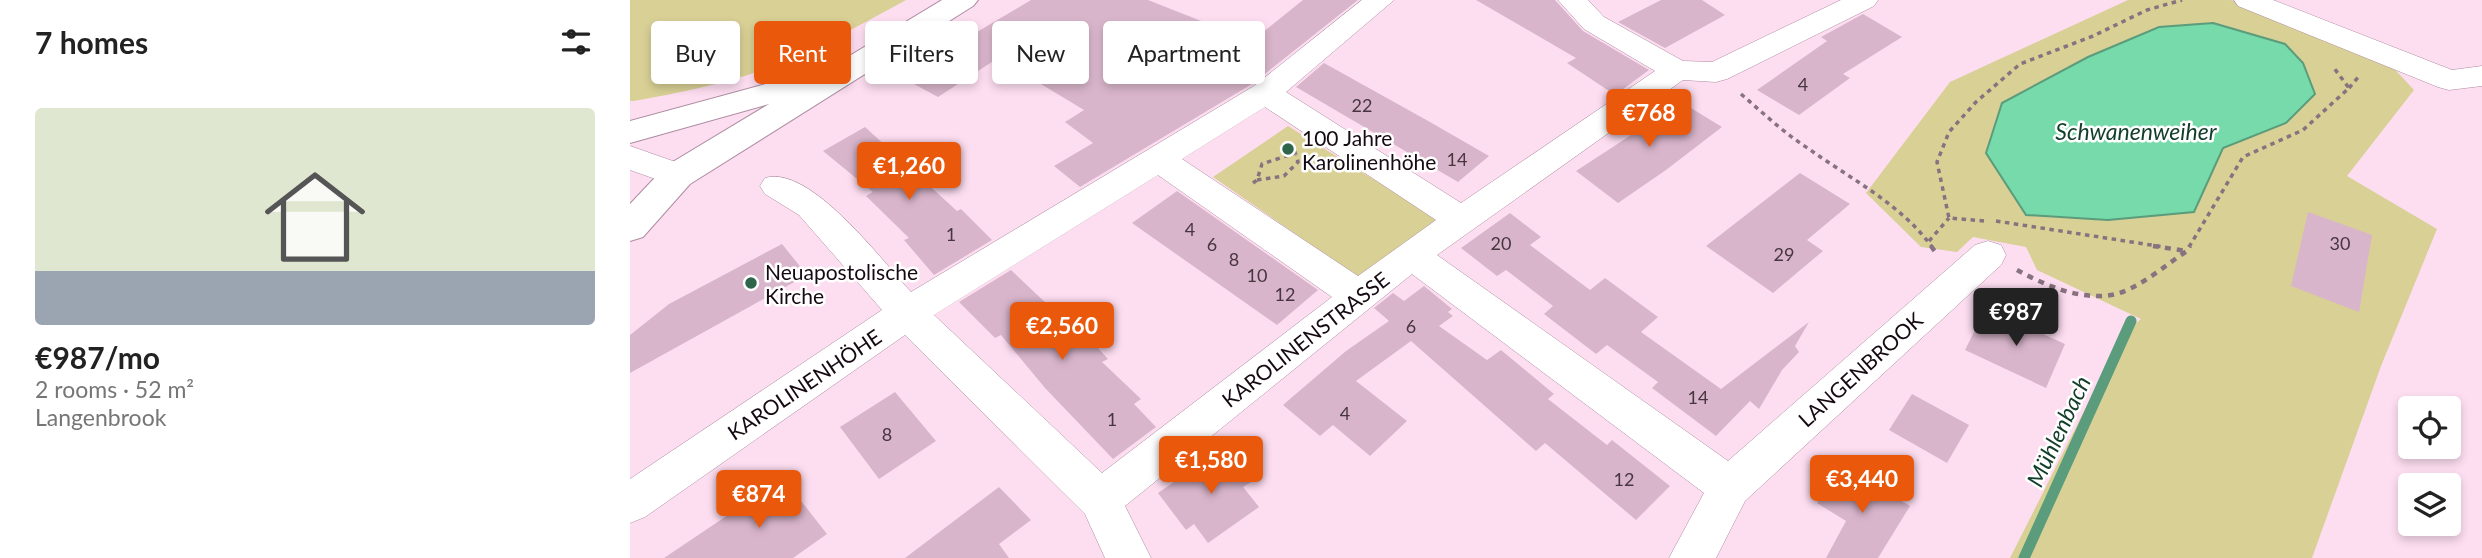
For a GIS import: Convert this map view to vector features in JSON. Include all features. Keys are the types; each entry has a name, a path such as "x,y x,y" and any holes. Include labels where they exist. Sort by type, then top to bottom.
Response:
{"main road":[{"path":"851,67 963,0"},
{"path":"630,132 799,84"},
{"path":"630,204 823,84"},
{"path":"630,226 678,175"}],"street":[{"name":"KAROLINENHÖHE","path":"630,503 907,313 1160,160 1265,93 1380,0"},
{"path":"1572,0 1594,23 1677,70 1716,72 1864,0"},
{"path":"2248,0 2449,80 2482,76"},
{"name":"KAROLINENSTRASSE","path":"1100,500 1411,255 1677,70"},
{"path":"1265,93 1460,219"},
{"path":"630,157 678,175"},
{"path":"1160,160 1360,297"},
{"path":"777,186 811,206 907,313 1100,500 1129,558"},
{"path":"1411,255 1730,487"},
{"name":"LANGENBROOK","path":"1692,558 1730,487 1988,255"}],"path":[{"path":"1950,218 1937,162 1949,132 1976,102 2020,64 2093,36 2147,10 2182,0"},
{"path":"1988,255 2049,287 2081,295 2112,295 2133,286 2187,251 2243,157 2303,130 2349,88 2326,60"},
{"path":"1716,72 1790,136 1882,201 1930,241 1950,218"},
{"path":"1257,180 1262,164 1282,155 1296,155 1326,132"},
{"path":"1223,203 1257,180 1284,176 1298,162 1296,155"},
{"path":"1950,218 2018,223 2187,251"}],"shaded area":[{"path":"630,0 906,0 851,30 851,21 754,21 754,73 740,77 740,21 651,21 651,84 716,84 630,101"},
{"path":"2128,0 2231,0 2388,62 2414,90 2347,176 2437,229 2381,366 2312,558 2010,558 2123,334 2141,319 2037,270 2026,247 1973,237 1957,252 1921,247 1866,193 1950,82","holes":["2159,27 2286,123 2223,148 2194,212 2108,220 2026,215 2002,103 2088,57"]},
{"path":"1288,126 1437,219 1362,280 1213,177"}],"water":[{"name":"Schwanenweiher","path":"2213,23 2285,44 2303,63 2315,94 2286,123 2223,148 2194,212 2108,220 2026,215 1986,153 2002,103 2088,57 2159,27"}],"building":[{"path":"1031,0 1148,0 1201,21 1103,21 1103,84 1252,84 1080,187 1054,166 1093,143 1065,122 1084,110 1041,84 1089,84 1089,21 996,21"},
{"path":"1303,0 1358,0 1265,74 1265,31"},
{"path":"1476,0 1555,0 1583,31 1649,70 1615,95 1567,63 1576,58"},
{"path":"1661,0 1702,0 1725,15 1665,48 1618,22"},
{"path":"1863,14 1902,37 1843,74 1850,78 1799,115 1757,90 1827,41 1821,37"},
{"path":"992,23 992,62 978,71 978,31"},
{"path":"1324,63 1489,156 1458,182 1296,87"},
{"path":"914,84 958,84 938,97"},
{"path":"1668,94 1722,127 1618,203 1576,171 1651,122 1642,116 1645,114 1642,112"},
{"path":"865,127 957,211 961,209 992,240 934,275 904,240 909,238 866,196 873,192 823,151"},
{"path":"1800,173 1850,204 1807,240 1823,251 1773,293 1706,246"},
{"path":"1177,191 1318,290 1277,325 1132,223"},
{"path":"2308,212 2372,235 2359,312 2291,286"},
{"path":"1510,213 1541,237 1530,245 1590,290 1605,278 1658,317 1641,332 1721,389 1809,322 1795,346 1799,352 1782,370 1759,409 1750,401 1716,436 1652,388 1658,382 1607,345 1596,354 1544,314 1553,306 1506,270 1497,276 1461,248"},
{"path":"782,244 807,275 630,373 630,335 669,304"},
{"path":"1011,270 1069,325 1074,322 1108,359 1102,362 1141,399 1134,404 1156,427 1113,459 1045,388 1001,335 995,338 959,302"},
{"path":"1424,286 1452,309 1448,312 1453,316 1439,326 1487,360 1501,350 1554,394 1548,399 1607,445 1612,440 1670,486 1636,520 1545,443 1536,451 1411,341 1356,381 1407,421 1370,456 1333,425 1320,436 1283,405 1346,351 1389,321 1374,308 1393,293 1404,301"},
{"path":"1986,308 2065,344 2046,388 1965,350"},
{"path":"895,392 936,441 879,479 840,427"},
{"path":"1912,394 1969,425 1947,463 1889,430"},
{"path":"1224,448 1251,482 1243,487 1259,507 1208,543 1194,524 1186,530 1158,493"},
{"path":"1842,465 1910,506 1878,558 1826,558 1846,521 1817,503"},
{"path":"783,478 827,534 793,558 664,558"},
{"path":"999,487 1031,520 999,544 1009,558 905,558"}],"waterway":[{"name":"Mühlenbach","path":"2024,558 2131,321"}],"place":[{"name":"100 Jahre Karolinenhöhe","path":"1288,149"},
{"name":"Neuapostolische Kirche","path":"751,283"}]}
